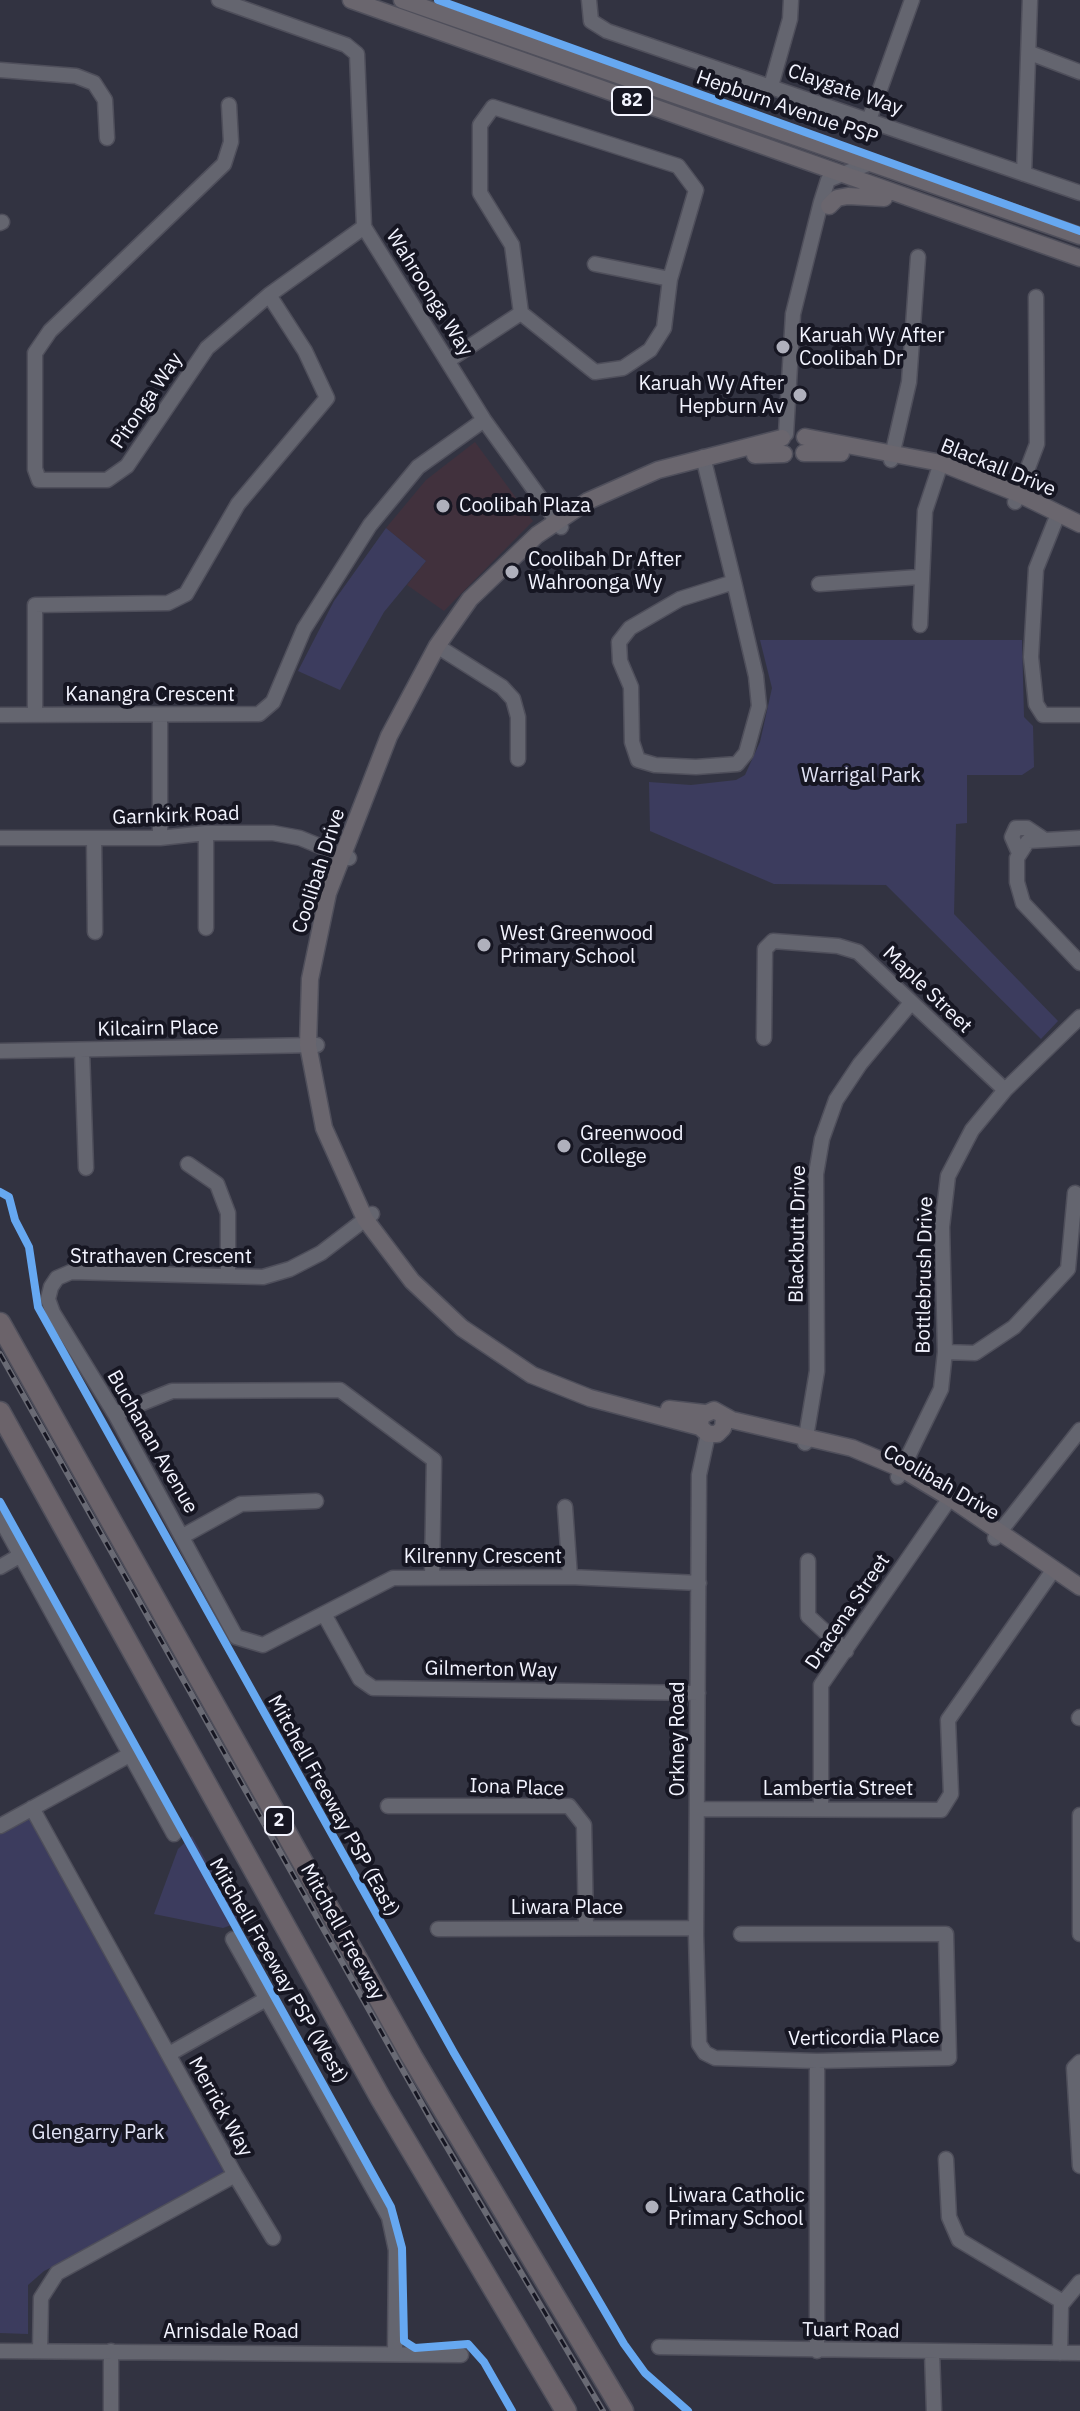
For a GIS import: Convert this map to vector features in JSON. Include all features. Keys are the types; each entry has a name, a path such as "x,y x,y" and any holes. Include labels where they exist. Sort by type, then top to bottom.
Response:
{"highway":[{"name":"Mitchell Freeway","path":"0,1323 412,2057 623,2411"},
{"name":"2","path":"0,1412 381,2099 566,2411"},
{"path":"566,2314 636,2411"},
{"path":"524,2342 555,2411"}],"main road":[{"name":"82","path":"351,0 1080,258"},
{"name":"82","path":"402,0 1080,236"},
{"path":"829,206 837,198 864,196 884,198 925,211 947,212"},
{"name":"Blackall Drive","path":"793,442 892,456 939,468 1017,498 1080,533"},
{"name":"Coolibah Drive","path":"793,442 704,461 637,486 559,524 490,589 440,648 345,856 322,944 312,1045 331,1124 368,1216 426,1285 466,1321 518,1358 592,1391 711,1425 852,1448 948,1501 1051,1572 1080,1596"},
{"name":"Blackall Drive","path":"1057,518 1080,524"},
{"name":"Coolibah Drive","path":"1051,1572 1080,1587"}],"street":[{"name":"Wahroonga Way","path":"219,0 346,45 357,54 364,227 484,420 559,524"},
{"name":"Claygate Way","path":"589,0 589,13 597,27 1080,193"},
{"path":"771,86 790,19 791,0"},
{"path":"869,120 912,0"},
{"path":"1024,174 1030,0"},
{"path":"1030,53 1080,72"},
{"path":"0,70 76,76 94,83 105,100 107,138"},
{"name":"Pitonga Way","path":"229,105 231,142 224,164 50,331 35,353 35,469 39,480 107,480 127,466 207,348 269,295 364,227"},
{"path":"493,107 678,166 696,190 670,279 664,328 650,350 623,368 595,372 521,313 512,245 480,193 480,125 493,107"},
{"path":"819,221 829,206 837,174 822,148"},
{"path":"793,442 790,404 793,314 801,272 819,221 828,180 868,164"},
{"path":"892,456 909,382 918,257"},
{"path":"595,264 670,279"},
{"path":"35,715 35,605 168,603 186,594 238,504 327,398 305,351 269,295"},
{"path":"1017,498 1037,444 1036,297"},
{"path":"449,360 521,313"},
{"name":"Kanangra Crescent","path":"0,715 259,714 273,702 304,629 370,525 418,467 484,420"},
{"path":"704,461 734,582 756,676 759,706 746,753 737,764 696,767 655,765 638,760 632,742 631,687 620,661 619,642 630,628 680,599 734,582"},
{"path":"920,625 919,577 925,511 939,468"},
{"path":"1057,518 1036,569 1031,657 1036,704 1043,715 1080,715"},
{"path":"819,584 919,577"},
{"path":"440,648 502,687 513,699 518,717 518,759"},
{"path":"160,715 160,838"},
{"path":"206,833 206,928"},
{"name":"Garnkirk Road","path":"0,838 286,834 345,856"},
{"path":"94,838 95,932"},
{"path":"1080,838 1028,841 1019,853 1017,882 1023,903 1080,963"},
{"name":"Maple Street","path":"764,1038 765,949 773,941 838,946 858,952 1005,1090"},
{"name":"Blackbutt Drive","path":"806,1439 817,1371 816,1174 822,1139 836,1100 860,1064 910,1004"},
{"name":"Bottlebrush Drive","path":"900,1473 938,1400 945,1352 942,1227 948,1176 972,1130 1005,1090 1080,1017"},
{"name":"Kilcairn Place","path":"0,1051 312,1045"},
{"path":"82,1051 86,1168"},
{"path":"188,1164 217,1184 228,1213 228,1276"},
{"path":"945,1352 975,1353 1014,1327 1068,1269 1075,1193"},
{"name":"Strathaven Crescent","path":"57,1278 71,1272 263,1277 290,1269 321,1253 368,1216"},
{"name":"Buchanan Avenue","path":"57,1278 48,1299 53,1313 115,1414 236,1637"},
{"path":"115,1414 172,1391 340,1390 434,1460 432,1575"},
{"name":"Orkney Road","path":"699,2044 696,1928 699,1475 711,1425"},
{"path":"998,1535 1080,1430"},
{"path":"183,1536 241,1504 316,1501"},
{"name":"Dracena Street","path":"821,1809 821,1685 948,1501"},
{"path":"565,1507 570,1577"},
{"path":"0,1518 174,1834"},
{"path":"0,1567 21,1555"},
{"path":"808,1561 808,1616 846,1651"},
{"name":"Lambertia Street","path":"697,1809 941,1810 951,1794 948,1720 1051,1572"},
{"name":"Kilrenny Crescent","path":"236,1637 263,1645 393,1578 432,1575 570,1577 699,1583"},
{"name":"Gilmerton Way","path":"324,1614 360,1679 373,1688 698,1693"},
{"path":"0,1826 131,1754"},
{"name":"Iona Place","path":"388,1806 569,1806 584,1825 586,1927"},
{"name":"Merrick Way","path":"32,1808 235,2175 57,2273 41,2298 40,2351"},
{"path":"1080,1815 1080,1934"},
{"name":"Liwara Place","path":"438,1929 696,1928"},
{"name":"Verticordia Place","path":"699,2044 705,2053 715,2058 817,2061 949,2058 946,1934 741,1934"},
{"path":"233,1939 389,2217 396,2250 395,2354"},
{"path":"169,2054 268,1998"},
{"path":"817,2061 817,2351"},
{"path":"1080,2062 1074,2068 1080,2166"},
{"path":"946,2159 949,2217 959,2240 1063,2302"},
{"path":"235,2175 273,2238"},
{"path":"1060,2353 1063,2302 1080,2282"},
{"name":"Tuart Road","path":"659,2347 1080,2353"},
{"name":"Arnisdale Road","path":"0,2351 461,2355"},
{"path":"111,2351 111,2411"},
{"path":"934,2411 937,2352"},
{"path":"937,2352 942,2411"}],"shaded area":[{"name":"Coolibah Plaza","path":"475,442 533,521 444,611 407,585 426,561 386,528 426,480"}],"green space":[{"path":"386,528 426,561 384,612 340,690 298,671 334,601"},
{"name":"Warrigal Park","path":"760,640 1022,640 1024,717 1033,726 1034,767 1022,775 967,775 967,823 956,824 954,914 1058,1021 1041,1039 886,885 774,884 650,831 649,782 691,785 736,780 745,775 760,742 772,688"},
{"name":"Glengarry Park","path":"28,1817 235,2175 44,2271 28,2285 28,2334 0,2333 0,1830"},
{"path":"192,1836 240,1922 223,1928 154,1914 178,1849"}],"railway":[{"path":"0,1354 432,2122 603,2411"}],"cycle path":[{"name":"Hepburn Avenue PSP","path":"438,0 1080,231"},
{"name":"Mitchell Freeway PSP (East)","path":"0,1192 9,1197 15,1220 29,1247 38,1307 454,2053 624,2344 645,2373 688,2411"},
{"name":"Mitchell Freeway PSP (West)","path":"0,1502 391,2207 402,2248 404,2341 415,2348 468,2344 484,2362 512,2411"}],"place":[{"name":"Karuah Wy After Coolibah Dr","path":"783,347"},
{"name":"Karuah Wy After Hepburn Av","path":"800,395"},
{"name":"Coolibah Plaza","path":"443,506"},
{"name":"Coolibah Dr After Wahroonga Wy","path":"512,572"},
{"name":"West Greenwood Primary School","path":"484,945"},
{"name":"Greenwood College","path":"564,1146"},
{"name":"Liwara Catholic Primary School","path":"652,2207"}]}
